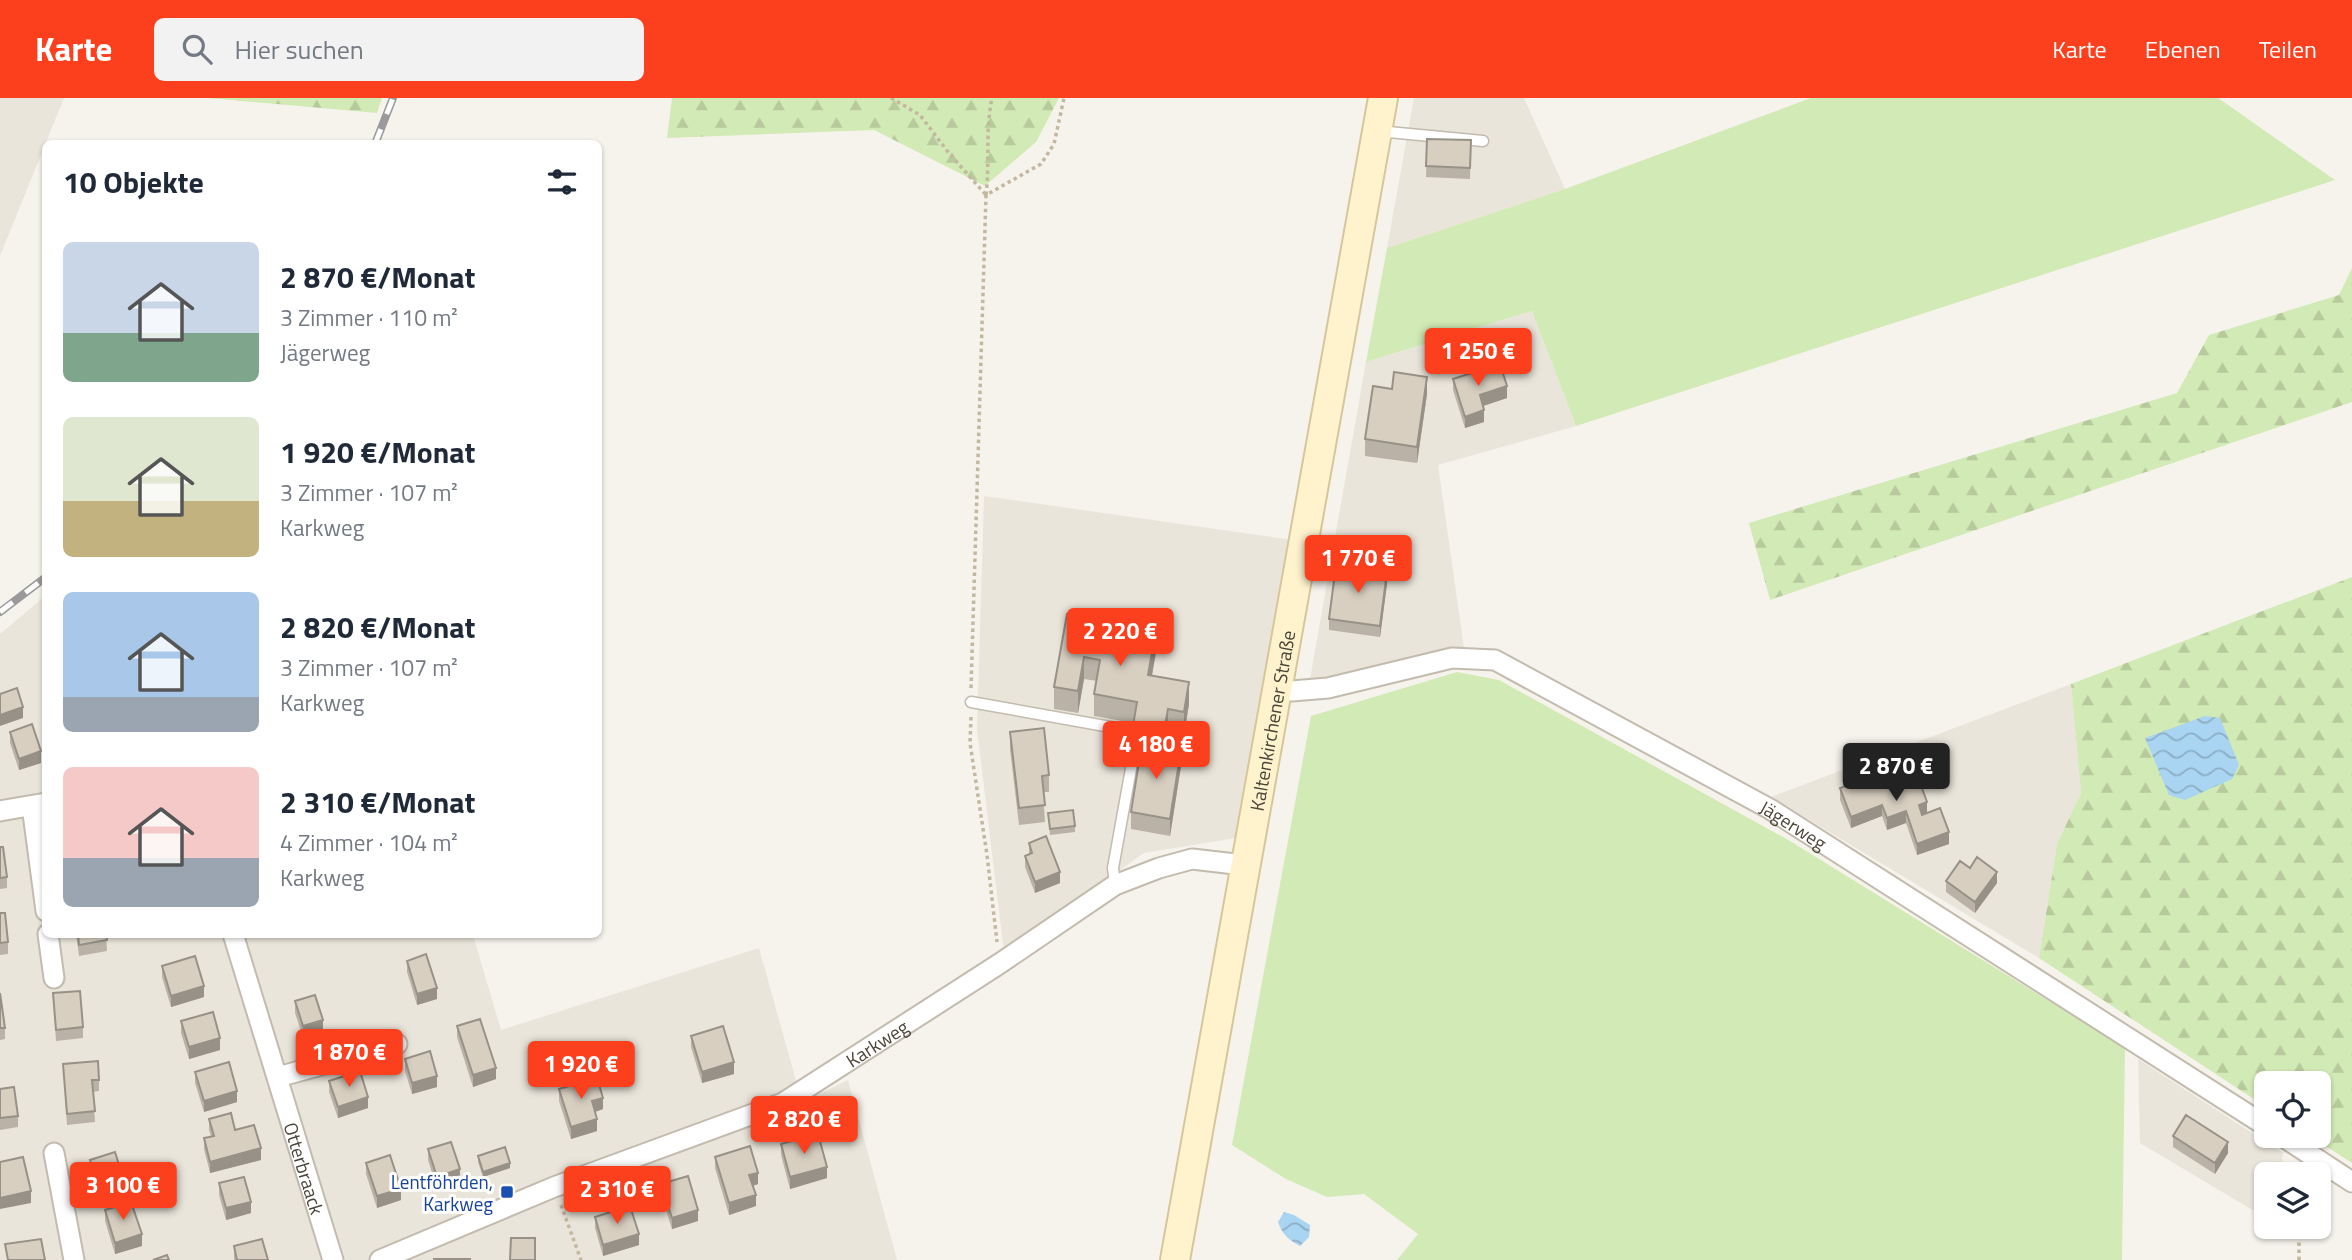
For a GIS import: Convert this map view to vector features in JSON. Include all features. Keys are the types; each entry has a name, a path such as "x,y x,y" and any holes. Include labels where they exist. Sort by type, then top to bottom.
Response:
{"main road":[{"name":"Kaltenkirchener Straße","path":"1175,1260 1383,98"}],"street":[{"name":"Jägerweg","path":"1278,688 1292,691 1328,688 1452,658 1494,660 1770,809 2254,1118"},
{"path":"0,811 39,804 42,850"},
{"name":"Karkweg","path":"380,1260 554,1187 783,1103 1115,886 1159,868 1192,859 1244,865"},
{"path":"49,938 54,978"},
{"name":"Otterbraack","path":"234,938 333,1260"},
{"path":"278,1077 397,1044"},
{"path":"2300,1148 2352,1182"},
{"path":"54,1153 74,1260"}],"lane":[{"path":"1377,131 1483,141"},
{"path":"971,702 1122,729 1134,752 1113,868 1115,886"}],"path":[{"path":"891,98 920,115 986,195"},
{"path":"992,98 986,151 989,171 986,195 970,743 987,855 999,964"},
{"path":"986,195 1041,164 1054,144 1064,98"},
{"path":"554,1187 581,1260"},
{"path":"2299,1239 2299,1260"}],"shaded area":[{"path":"0,98 64,98 47,140 42,140 42,152 0,256"},
{"path":"1414,98 1524,98 1565,189 1387,248"},
{"path":"1532,311 1576,426 1438,465 1464,648 1309,685 1366,362"},
{"path":"984,496 1293,540 1236,838 1144,853 1004,952 977,729"},
{"path":"42,599 42,938 474,938 501,1030 759,948 802,1102 848,1080 897,1260 0,1260 0,634"},
{"path":"2071,684 2081,793 2057,844 2039,958 1771,797"},
{"path":"2138,1059 2254,1134 2254,1148 2275,1148 2283,1153 2282,1162 2254,1162 2254,1211 2140,1143"}],"green space":[{"path":"208,98 382,98 377,113"},
{"path":"672,98 1059,98 1036,142 985,186 874,130 667,138"},
{"path":"1811,98 2218,98 2335,180 1576,426 1532,311 1366,362 1387,248 1565,189"},
{"path":"2352,268 2352,402 1770,600 1749,523 2177,393 2209,335 2339,295"},
{"path":"2352,577 2352,1163 2329,1148 2331,1148 2331,1071 2254,1071 2254,1099 2039,958 2057,844 2081,793 2071,684"},
{"path":"1457,672 1499,680 1790,841 2125,1048 2122,1260 1397,1260 1418,1234 1364,1194 1327,1197 1286,1179 1232,1145 1311,716"}],"water":[{"path":"2205,716 2220,718 2239,765 2232,779 2185,800 2169,795 2145,738"},
{"path":"1284,1212 1310,1225 1309,1237 1300,1246 1286,1236 1278,1222"}],"building":[{"path":"1427,139 1471,140 1470,168 1426,166"},
{"path":"1500,364 1507,386 1480,395 1484,410 1465,417 1453,379"},
{"path":"1394,372 1427,377 1417,447 1365,439 1373,386 1392,389"},
{"path":"1336,565 1387,572 1380,626 1329,619"},
{"path":"1067,614 1156,630 1148,675 1189,682 1184,712 1168,709 1164,731 1133,726 1137,702 1094,694 1100,660 1084,657 1078,691 1054,687"},
{"path":"17,688 23,707 0,715 0,694"},
{"path":"32,724 41,751 19,759 10,732"},
{"path":"1044,728 1049,775 1042,776 1045,805 1019,808 1010,732"},
{"path":"1142,743 1181,750 1170,819 1131,812"},
{"path":"1915,769 1927,802 1919,805 1922,815 1940,808 1949,832 1917,844 1906,811 1887,818 1882,805 1851,817 1840,788 1878,774 1881,782"},
{"path":"1073,810 1075,826 1050,829 1048,813"},
{"path":"1046,836 1060,872 1035,882 1025,856 1032,853 1029,843"},
{"path":"0,847 3,847 7,877 0,878"},
{"path":"1977,857 1997,872 1975,902 1946,881 1960,861 1970,868"},
{"path":"0,913 5,913 8,942 0,943"},
{"path":"78,938 107,938 107,940 79,945"},
{"path":"426,954 437,988 417,994 407,961"},
{"path":"195,956 204,986 171,996 162,966"},
{"path":"80,991 83,1027 56,1030 53,993"},
{"path":"0,993 5,1028 0,1028"},
{"path":"315,995 323,1020 303,1026 295,1001"},
{"path":"213,1012 220,1038 189,1047 181,1021"},
{"path":"480,1019 496,1068 473,1075 457,1026"},
{"path":"723,1026 734,1062 702,1072 691,1036"},
{"path":"430,1051 437,1076 412,1083 405,1059"},
{"path":"98,1061 99,1080 92,1080 95,1111 67,1114 63,1064"},
{"path":"229,1062 237,1091 204,1101 195,1072"},
{"path":"360,1071 368,1097 338,1107 329,1081"},
{"path":"597,1078 603,1098 592,1101 597,1119 571,1127 559,1089"},
{"path":"14,1087 18,1116 0,1118 0,1089"},
{"path":"231,1113 235,1130 254,1125 261,1148 210,1162 204,1138 214,1136 209,1119"},
{"path":"2186,1115 2228,1142 2215,1163 2173,1136"},
{"path":"818,1134 827,1167 790,1177 781,1144"},
{"path":"451,1142 460,1169 437,1177 428,1149"},
{"path":"750,1146 758,1173 749,1175 756,1195 729,1203 715,1157"},
{"path":"505,1147 510,1163 483,1172 478,1156"},
{"path":"115,1152 125,1184 100,1192 90,1160"},
{"path":"390,1155 401,1189 377,1196 366,1163"},
{"path":"23,1157 31,1191 0,1198 0,1162"},
{"path":"688,1176 698,1210 672,1218 661,1184"},
{"path":"244,1177 251,1202 226,1208 219,1183"},
{"path":"131,1202 142,1234 115,1243 105,1210"},
{"path":"630,1206 639,1234 603,1245 595,1217"},
{"path":"511,1238 535,1238 535,1260 510,1260"},
{"path":"41,1239 45,1260 8,1260 5,1244"},
{"path":"262,1239 268,1260 237,1260 234,1246"},
{"path":"167,1255 169,1260 153,1260"},
{"path":"470,1259 470,1260 434,1260"}],"railway":[{"path":"377,140 393,98"},
{"path":"0,612 42,580"}],"place":[{"name":"Lentföhrden, Karkweg","path":"507,1192"}]}
